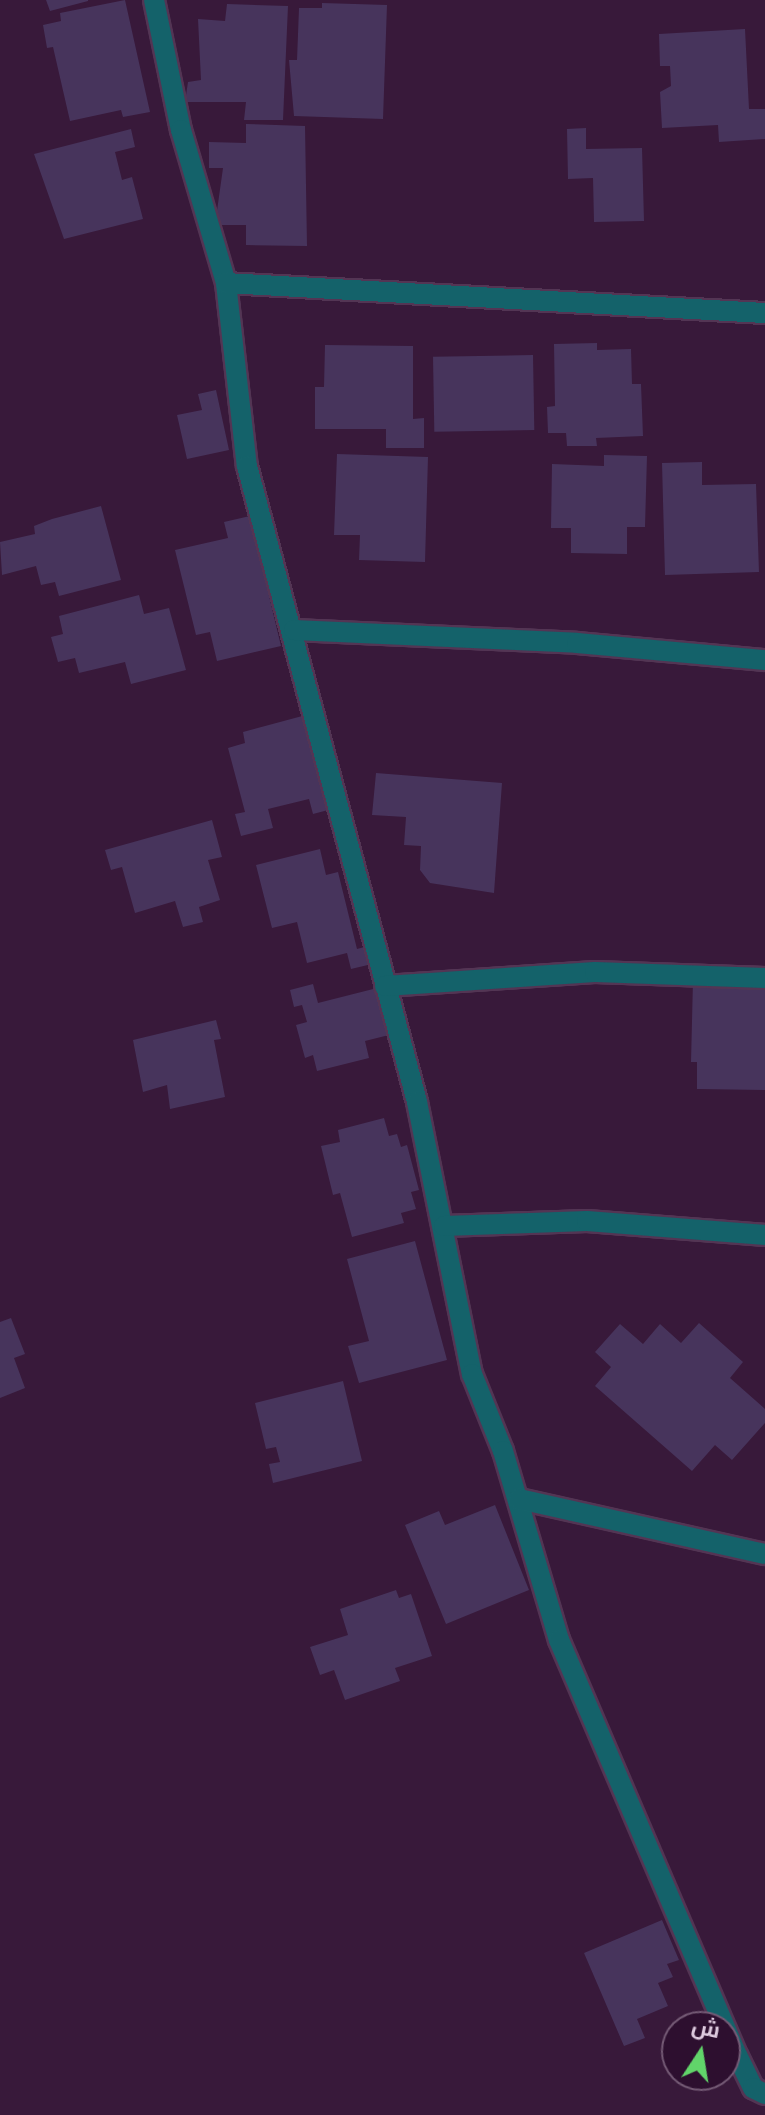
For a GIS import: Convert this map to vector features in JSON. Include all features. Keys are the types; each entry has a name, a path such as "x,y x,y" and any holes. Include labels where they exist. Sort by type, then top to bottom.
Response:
{"street":[{"path":"154,0 181,130 226,283 247,466 294,630 385,986 444,1226 472,1374 519,1499 559,1640 737,2055 753,2088 765,2094"},
{"path":"226,283 765,313"},
{"path":"294,630 577,643 765,660"},
{"path":"385,986 595,972 765,978"},
{"path":"444,1226 587,1221 765,1235"},
{"path":"519,1499 765,1554"}],"building":[{"path":"46,0 88,0 88,1 50,11"},
{"path":"125,0 150,112 123,117 121,110 70,121 53,47 47,48 43,25 61,21 60,13"},
{"path":"322,3 387,5 383,119 294,116 289,60 297,60 299,8 322,8"},
{"path":"227,4 288,6 283,120 244,120 246,102 185,102 188,82 201,80 198,19 225,21"},
{"path":"745,29 749,109 765,109 765,139 719,142 718,125 662,128 660,92 671,86 670,66 660,66 659,34"},
{"path":"246,124 305,126 307,246 246,245 246,225 215,225 223,168 209,168 209,142 246,143"},
{"path":"586,128 586,149 642,148 644,221 594,222 593,178 568,179 567,129"},
{"path":"131,129 135,147 115,152 122,180 132,177 143,219 64,239 34,154"},
{"path":"597,343 597,350 631,349 632,384 641,384 643,436 596,438 597,446 567,446 566,433 548,433 547,407 555,406 554,344"},
{"path":"325,345 413,346 413,419 424,418 424,448 386,448 386,429 315,429 315,387 324,387"},
{"path":"533,355 534,430 434,432 433,357"},
{"path":"216,390 229,450 187,459 177,415 202,410 198,394"},
{"path":"337,454 428,457 425,562 359,560 360,535 334,535"},
{"path":"604,455 647,456 645,527 627,527 627,554 571,553 571,528 551,528 552,464 604,466"},
{"path":"702,462 702,485 756,484 759,572 665,575 662,463"},
{"path":"101,506 121,580 59,596 55,582 41,585 36,566 2,575 0,542 35,534 34,526"},
{"path":"250,516 281,646 217,661 210,632 196,635 175,550 228,538 224,522"},
{"path":"139,595 144,614 169,608 186,670 131,684 125,662 79,673 75,658 58,662 51,637 63,634 59,616"},
{"path":"306,715 332,809 313,814 309,799 268,809 273,828 241,836 235,814 245,812 228,748 245,743 243,732"},
{"path":"376,773 502,783 494,893 430,883 420,870 421,846 404,845 406,817 372,815"},
{"path":"212,820 222,857 208,860 220,900 199,907 203,922 183,927 175,901 135,913 122,867 111,870 105,850"},
{"path":"320,849 326,875 338,872 357,949 368,946 372,964 351,969 347,953 307,963 297,922 272,928 256,865"},
{"path":"693,980 765,981 765,1090 697,1089 697,1062 691,1062"},
{"path":"313,984 318,1003 385,986 397,1033 365,1041 369,1058 317,1071 313,1055 305,1058 296,1025 307,1022 302,1005 294,1007 290,990"},
{"path":"216,1020 221,1039 214,1040 225,1097 170,1109 167,1085 143,1092 133,1040"},
{"path":"384,1118 389,1136 397,1134 401,1147 407,1145 419,1190 411,1192 416,1209 401,1213 404,1223 352,1237 340,1193 333,1195 321,1146 340,1142 338,1130"},
{"path":"415,1241 447,1360 359,1383 348,1346 369,1341 347,1259"},
{"path":"11,1318 25,1354 14,1358 25,1388 0,1398 0,1322"},
{"path":"699,1323 743,1362 730,1378 765,1409 765,1423 732,1460 715,1445 692,1471 595,1386 611,1367 595,1352 620,1324 643,1344 660,1324 681,1343"},
{"path":"343,1381 362,1461 273,1483 269,1464 280,1462 276,1447 266,1449 255,1403"},
{"path":"495,1505 529,1590 446,1624 405,1525 439,1511 445,1525"},
{"path":"396,1590 399,1598 411,1594 432,1656 395,1668 400,1681 345,1700 334,1670 320,1675 310,1647 348,1635 340,1609"},
{"path":"662,1920 679,1960 667,1964 673,1977 658,1983 668,2006 637,2019 645,2038 624,2046 584,1953"}]}
